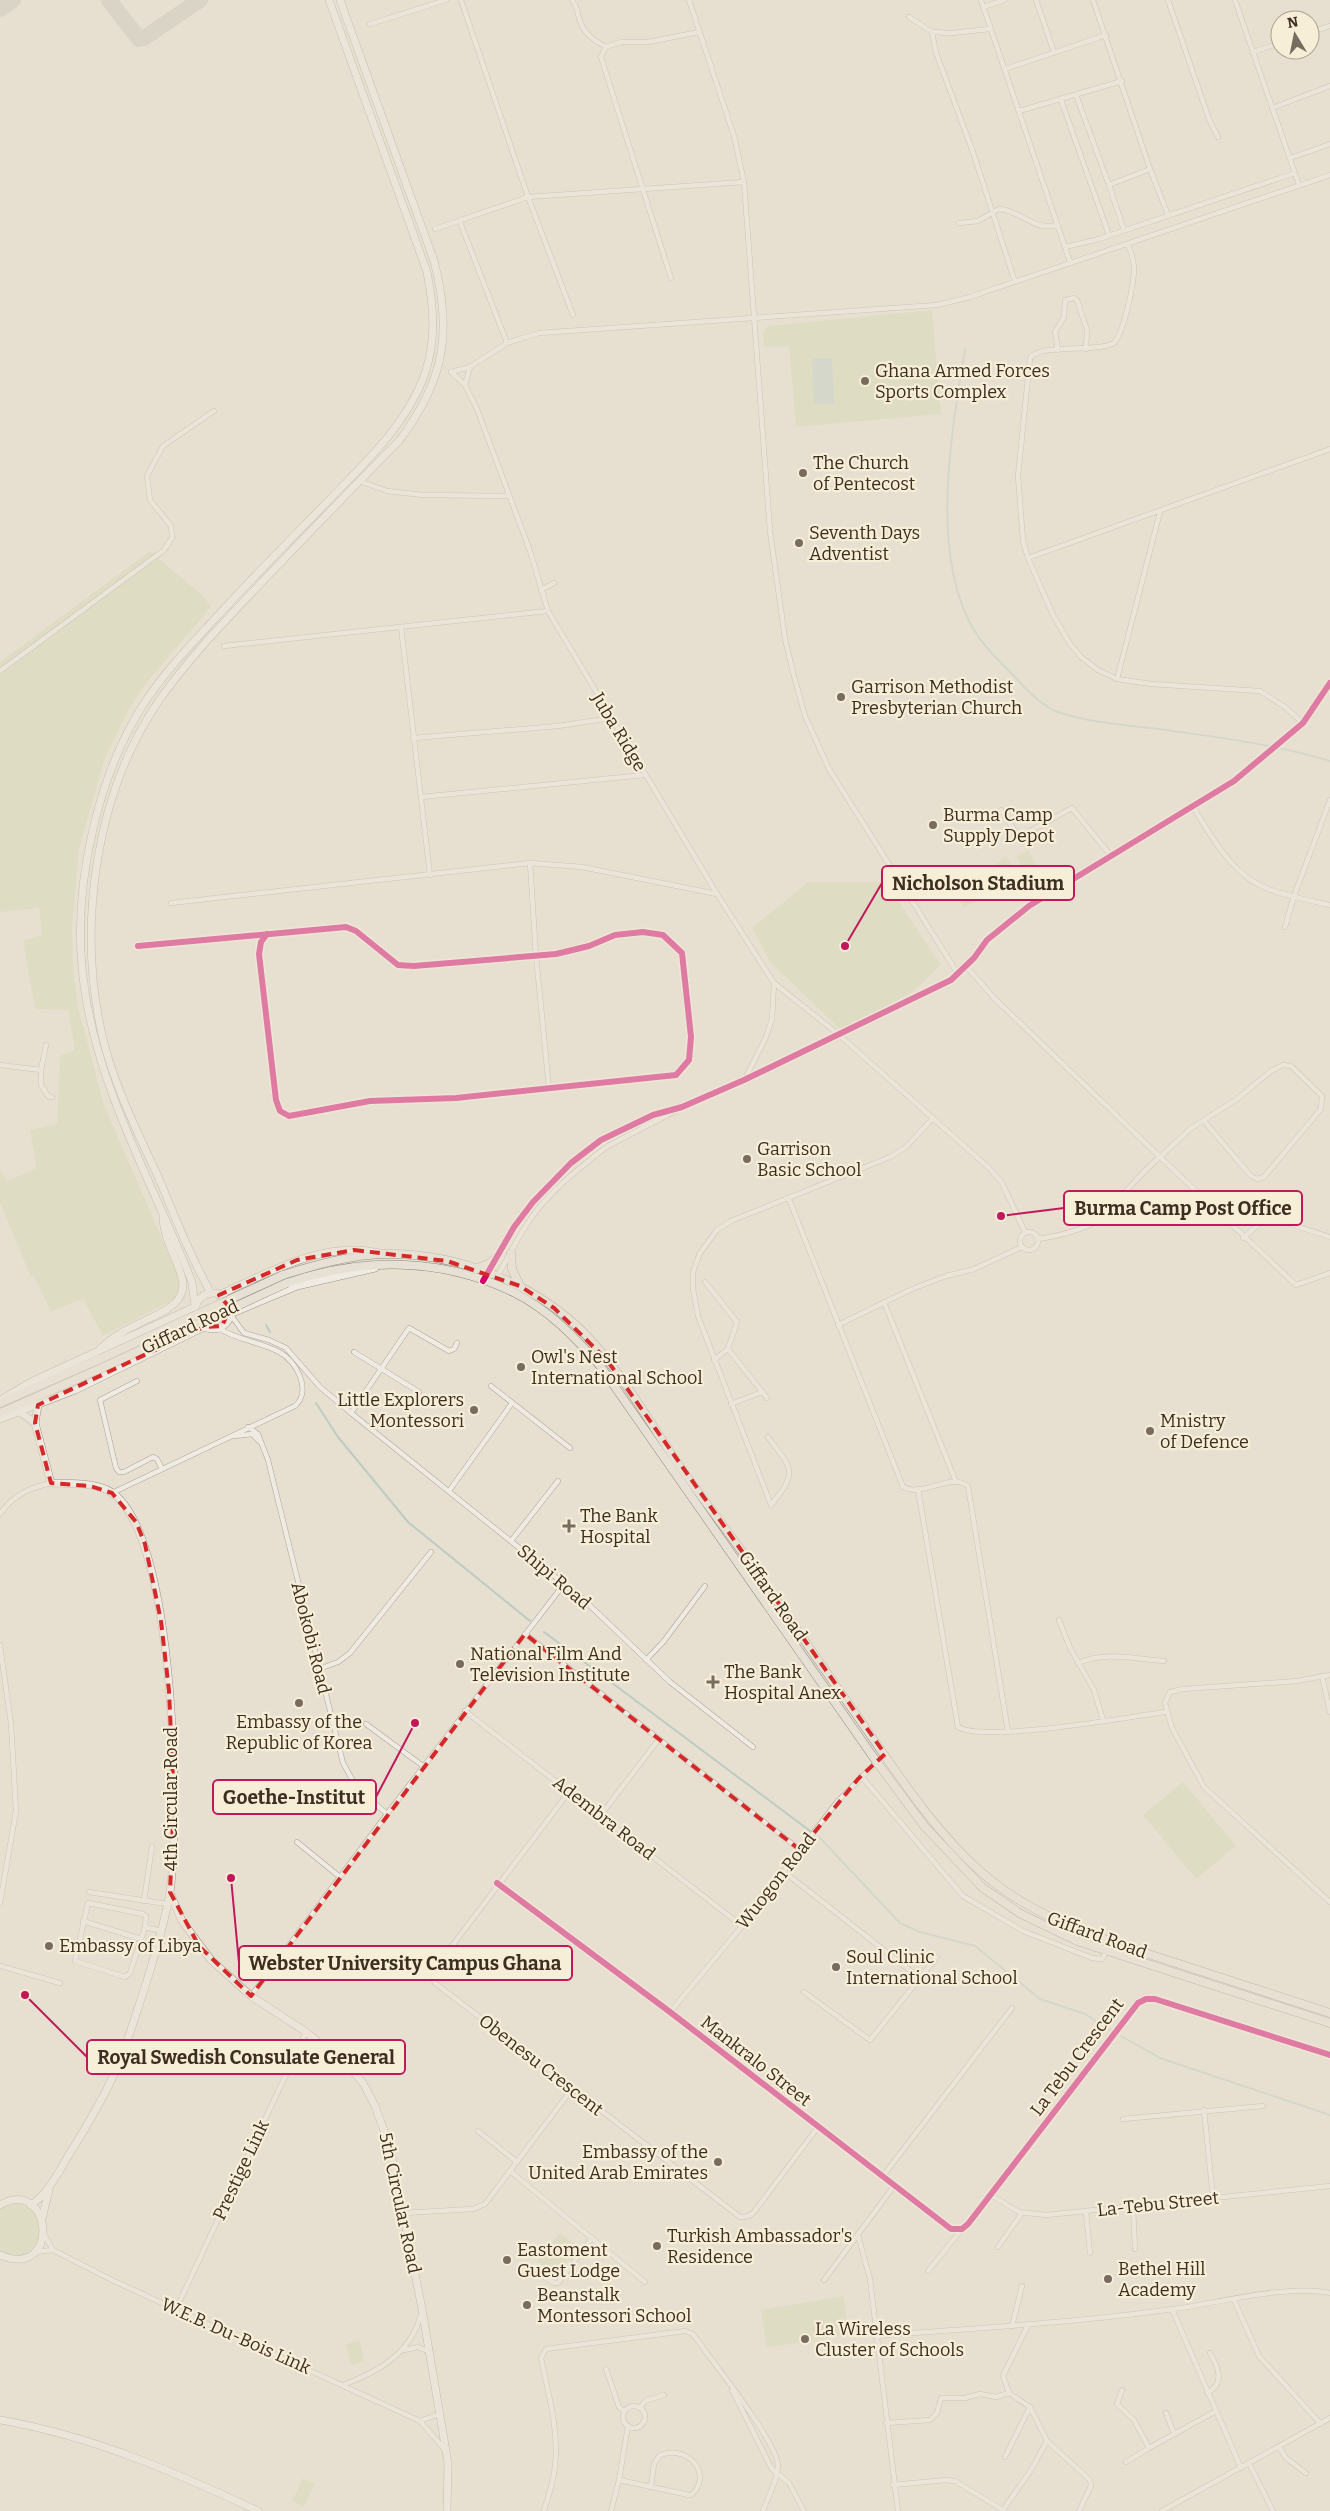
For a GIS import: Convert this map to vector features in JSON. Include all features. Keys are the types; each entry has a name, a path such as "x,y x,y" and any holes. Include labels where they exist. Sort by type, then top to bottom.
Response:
{"main road":[{"path":"195,1307 201,1298 211,1293 219,1295 228,1302 230,1314 226,1323 218,1328 204,1327 196,1318 192,1282 106,1080 88,1009 80,948 82,891 101,803 114,762 137,716 155,688 178,659 260,569 346,483 402,419 422,381 434,338 435,318 427,272 329,0"},
{"path":"211,1293 118,1086 103,1040 93,980 90,940 98,855 112,801 121,776 131,752 157,704 192,658 229,617 398,441 422,408 443,351 442,288 340,0"},
{"path":"98,1356 116,1336 168,1309 180,1296 182,1279 165,1233 163,1212"},
{"name":"Giffard Road","path":"219,1295 297,1260 354,1250 420,1256 475,1269 485,1277"},
{"path":"511,1253 512,1269 520,1286"},
{"name":"Giffard Road","path":"0,1402 98,1356 283,1275 342,1259 382,1254"},
{"path":"475,1269 488,1264 496,1258"},
{"name":"Giffard Road","path":"230,1314 297,1286 375,1268 386,1263"},
{"name":"Giffard Road","path":"0,1413 287,1283 336,1270 386,1263 441,1269 520,1286 554,1308 583,1332 607,1360 884,1754 958,1850 997,1886 1026,1906 1082,1933 1330,2013"},
{"name":"Giffard Road","path":"494,1280 548,1316 576,1338 601,1367 876,1761 926,1827 983,1888 1021,1914 1044,1926 1107,1951 1330,2022"},
{"name":"Giffard Road","path":"98,1356 195,1307"},
{"name":"Giffard Road","path":"0,1419 38,1405 204,1327"},
{"path":"38,1405 35,1423 51,1483 90,1486 112,1493"},
{"path":"20,1412 35,1423"},
{"name":"4th Circular Road","path":"42,2219 51,2186 116,2071 157,1950 170,1892 174,1767 169,1691 161,1621 145,1544 136,1522 126,1507 112,1493"},
{"name":"5th Circular Road","path":"170,1892 182,1920 211,1960 251,1996 306,2032 351,2069 367,2089 390,2147 422,2309 446,2450 449,2490 447,2511"},
{"path":"157,1950 176,1944 199,1946"},
{"name":"4th Circular Road","path":"31,2205 51,2186"},
{"path":"0,2206 13,2201 31,2205 42,2219 44,2234 34,2252 26,2257 8,2258 0,2262"},
{"path":"0,2255 8,2258"},
{"path":"0,2420 56,2431 120,2451 258,2511"}],"street":[{"path":"370,24 446,0"},
{"path":"461,0 528,197 573,315"},
{"path":"572,0 577,7 579,18 587,34 606,48"},
{"path":"689,0 734,136 744,182 767,492 776,577 788,655 805,716 829,769 958,974"},
{"path":"981,0 1070,262"},
{"path":"983,7 1004,0"},
{"path":"1036,0 1054,52"},
{"path":"1093,0 1122,80 1150,169 1168,216"},
{"path":"1168,0 1209,119 1218,137"},
{"path":"1235,0 1299,185"},
{"path":"909,17 932,32 952,33 990,29"},
{"path":"671,278 602,66 602,52 606,48 621,42 648,42 699,32"},
{"path":"932,32 936,53 993,212 1015,282"},
{"path":"1005,69 1106,35"},
{"path":"1253,52 1270,46"},
{"path":"1019,111 1061,100 1122,80"},
{"path":"1272,108 1330,86"},
{"path":"1076,95 1124,230"},
{"path":"1061,100 1109,235"},
{"path":"1290,158 1330,144"},
{"path":"1109,185 1150,169"},
{"path":"1065,247 1109,235 1295,173"},
{"path":"465,385 470,367 507,343 525,336 554,331 755,319 937,305 970,297 1330,175"},
{"path":"435,229 460,222 528,197 744,182"},
{"path":"959,223 978,221 993,212 1005,209 1045,228 1057,225"},
{"path":"460,222 507,343"},
{"path":"1128,245 1134,267 1119,338 1108,346 1033,354 1028,364 1018,476 1023,541 1028,558 1053,615 1070,644 1081,657 1098,670 1117,679 1151,684 1260,691 1285,707 1303,723"},
{"path":"1058,350 1055,332 1064,317 1065,300 1074,298 1077,300 1086,326 1086,349"},
{"name":"Juba Ridge","path":"470,367 451,372 465,385 477,409 548,611 644,775 774,983 838,1034 989,1168 1002,1183 1025,1232"},
{"path":"0,671 164,550 172,538 171,526 150,500 147,476 163,446 214,410"},
{"path":"1028,558 1160,512 1330,449"},
{"path":"359,481 387,491 423,495 508,496"},
{"path":"1117,679 1160,512"},
{"path":"541,590 554,582"},
{"path":"224,646 548,611"},
{"path":"401,627 430,875"},
{"path":"485,1277 533,1202 571,1163 602,1139 653,1115 682,1107 744,1080 838,1034 931,992 958,974 987,940 1004,924 1234,780 1303,723 1330,683"},
{"path":"413,738 514,728 558,726 611,718"},
{"path":"421,797 644,775"},
{"path":"1285,927 1294,896 1330,800"},
{"path":"1192,806 1220,849 1242,873 1273,891 1330,905"},
{"path":"1001,810 1019,837 1072,808 1111,856"},
{"path":"171,903 530,863 582,867 717,894"},
{"path":"530,863 536,956 549,1088"},
{"path":"138,946 267,934 346,927 356,931 398,965 406,966 536,956 589,946 615,935 644,932 663,935 682,952 691,1037 689,1060 676,1074 456,1098 370,1101 293,1117 285,1115 280,1111 276,1100 259,954 261,942 267,934"},
{"path":"966,966 995,999 1243,1238 1296,1285 1330,1273"},
{"path":"744,1080 766,1037 772,1019 774,983"},
{"path":"46,1045 41,1070 43,1089 48,1096 52,1097"},
{"path":"0,1065 41,1070"},
{"path":"1038,1239 1077,1229 1099,1218 1190,1130 1204,1120 1255,1086 1271,1071 1283,1065 1291,1066 1322,1096 1323,1101 1321,1109 1264,1177 1257,1179 1250,1176 1204,1120"},
{"path":"494,1280 528,1222 566,1179 606,1147 673,1114 682,1107"},
{"path":"768,1437 790,1471 790,1479 771,1505 698,1316 693,1272 700,1253 717,1230 731,1221 744,1214 789,1199 890,1157 906,1148 934,1118"},
{"path":"789,1199 903,1487 909,1490 956,1482 963,1482 968,1486 1008,1732"},
{"path":"1243,1238 1260,1223 1271,1218 1330,1237"},
{"path":"1025,1232 1033,1232 1038,1239 1038,1245 1033,1249 1027,1250 1022,1247 1020,1239 1025,1232"},
{"path":"838,1326 884,1302 946,1276 982,1265 1022,1247"},
{"path":"705,1282 737,1322 728,1349 714,1360"},
{"path":"884,1302 956,1482"},
{"name":"Shipi Road","path":"230,1314 244,1333 269,1340 286,1348 320,1387 564,1584 611,1625 646,1660 753,1747"},
{"path":"112,1493 241,1430 295,1406 302,1397 303,1382 283,1354 218,1328"},
{"path":"351,1413 409,1328 449,1351 454,1348 456,1343"},
{"path":"728,1349 767,1398"},
{"path":"354,1352 420,1392"},
{"path":"137,1381 102,1398 99,1402 116,1468 119,1472 124,1472 153,1457 157,1459 162,1469"},
{"path":"491,1386 570,1448"},
{"path":"732,1404 762,1392"},
{"path":"449,1491 512,1403"},
{"name":"Abokobi Road","path":"248,1427 258,1434 263,1448 328,1710 349,1776 357,1788 387,1814"},
{"path":"228,1437 252,1434 263,1448"},
{"path":"511,1541 558,1481"},
{"path":"0,1514 16,1496 28,1489 51,1483"},
{"path":"918,1489 958,1727 976,1732 1008,1732 1166,1712"},
{"path":"319,1669 338,1662 350,1653 431,1552"},
{"path":"251,1996 423,1766 564,1584"},
{"path":"646,1660 664,1641 706,1586"},
{"path":"1059,1620 1070,1648 1094,1690 1103,1720"},
{"path":"525,1634 800,1850"},
{"path":"0,1646 11,1724 16,1811 0,1903"},
{"path":"1078,1663 1097,1657 1124,1656 1164,1661"},
{"path":"1330,1675 1297,1681 1170,1692 1165,1703 1166,1712 1182,1748 1204,1787 1330,1902"},
{"path":"1322,1676 1330,1712"},
{"name":"Adembra Road","path":"465,1711 742,1926"},
{"path":"366,1724 423,1766"},
{"path":"600,1816 659,1739"},
{"name":"Wuogon Road","path":"670,2012 742,1926 783,1871 861,1776 884,1754"},
{"path":"861,1776 943,1875 963,1896 1022,1932 1092,1958 1102,1959 1107,1951"},
{"name":"Obenesu Crescent","path":"569,1792 497,1883 433,1971 433,1980 740,2217 746,2217 754,2212 818,2127"},
{"path":"296,1842 340,1877"},
{"path":"144,1901 152,1846"},
{"path":"783,1871 921,1979"},
{"name":"Mankralo Street","path":"497,1883 670,2012 951,2229 962,2229"},
{"path":"89,1892 167,1904"},
{"path":"90,1902 145,1915 145,1927 130,1973 125,1977 76,1963 75,1956 83,1921 87,1904 90,1902"},
{"path":"83,1921 141,1939"},
{"path":"145,1927 161,1931"},
{"path":"804,1992 870,2040 938,1957"},
{"path":"0,1966 60,1983"},
{"name":"La Tebu Crescent","path":"991,2195 1138,2003 1146,1999 1163,2001 1330,2055"},
{"path":"883,2176 1012,2008"},
{"name":"Prestige Link","path":"176,2309 306,2032"},
{"path":"403,2214 480,2208 572,2089"},
{"path":"1123,2119 1263,2106"},
{"path":"1204,2110 1213,2198"},
{"path":"478,2131 517,2162"},
{"path":"510,2171 645,2282"},
{"path":"824,2280 894,2186"},
{"name":"La-Tebu Street","path":"991,2195 1022,2213 1036,2215 1086,2212 1330,2186"},
{"path":"928,2271 991,2195"},
{"path":"1133,2207 1135,2249"},
{"path":"1086,2212 1090,2253"},
{"path":"998,2247 1022,2213"},
{"path":"34,2252 53,2250 44,2234"},
{"path":"858,2235 870,2279 875,2336 893,2485 898,2511"},
{"path":"538,2273 554,2283 558,2283 592,2238"},
{"name":"W.E.B. Du-Bois Link","path":"53,2250 114,2281 420,2421 446,2450"},
{"path":"1012,2326 1022,2286"},
{"path":"875,2336 1028,2325 1172,2309 1307,2290 1330,2293"},
{"path":"1234,2300 1259,2356 1321,2424"},
{"path":"343,2385 376,2372 402,2351 414,2334 422,2309"},
{"path":"1172,2309 1241,2468"},
{"path":"1028,2325 1002,2373 1009,2393 1030,2407 1047,2440 1090,2480 1090,2486 1079,2511"},
{"path":"544,2511 555,2468 556,2452 554,2418 541,2358 546,2349 679,2331 690,2332 756,2419 778,2461 777,2471 763,2511"},
{"path":"402,2351 418,2347 430,2352"},
{"path":"1207,2393 1218,2383 1220,2373 1210,2353"},
{"path":"606,2368 619,2407 624,2412"},
{"path":"732,2388 772,2469 777,2471 789,2483 804,2511"},
{"path":"1122,2390 1118,2404 1134,2420 1149,2448"},
{"path":"886,2423 930,2420 937,2413 941,2398 944,2397 965,2398 980,2394 996,2397 1009,2393"},
{"path":"640,2408 645,2402 664,2395"},
{"path":"631,2406 640,2408 645,2416 642,2425 634,2428 628,2426 623,2420 624,2412 631,2406"},
{"path":"1005,2457 1030,2407"},
{"path":"1126,2462 1216,2411"},
{"path":"1166,2413 1174,2434"},
{"path":"420,2421 440,2414"},
{"path":"1162,2511 1330,2418"},
{"path":"611,2511 619,2480 628,2426"},
{"path":"893,2485 946,2480 954,2481 1003,2510 1031,2470 1047,2440"},
{"path":"1279,2447 1286,2458 1306,2474"},
{"path":"619,2480 651,2487 691,2495 696,2490 698,2479 696,2464 684,2453 668,2452 660,2455 654,2461 651,2487"},
{"path":"1249,2463 1273,2511"}],"highlighted area":[{"path":"354,1250 447,1261 520,1286 554,1308 607,1360 885,1754 858,1779 800,1850 525,1634 251,1996 199,1946 170,1892 174,1800 169,1691 161,1621 145,1544 136,1522 112,1493 90,1486 51,1483 35,1423 38,1405 204,1327 222,1326 230,1308 219,1295 297,1260"}],"green space":[{"name":"Ghana Armed Forces Sports Complex","path":"932,310 941,414 796,427 789,346 764,347 763,333 768,326"},
{"path":"150,551 203,596 211,607 147,682 128,711 105,758 79,849 72,928 73,971 79,1011 104,1105 179,1278 178,1294 173,1300 103,1336 83,1299 51,1312 34,1276 31,1277 0,1203 0,1170 8,1181 36,1168 30,1130 57,1124 60,1056 75,1050 68,1010 35,1009 23,941 42,935 39,908 0,912 0,662"},
{"path":"1028,850 1038,867 1026,874 1016,856"},
{"path":"1006,856 1022,880 1007,889 992,866"},
{"path":"986,873 996,889 964,908 955,892"},
{"path":"808,882 886,882 941,965 911,993 846,1028 839,1028 771,963 752,928"},
{"path":"1183,1782 1236,1846 1196,1879 1143,1815"},
{"path":"18,2203 35,2210 42,2233 35,2245 26,2254 20,2256 7,2255 0,2251 0,2208"},
{"path":"560,2233 578,2248 555,2276 537,2261"},
{"path":"843,2296 850,2334 767,2348 761,2310"},
{"path":"360,2341 364,2362 351,2365 346,2344"},
{"path":"303,2478 315,2484 304,2507 292,2501"}],"shaded area":[{"path":"832,358 834,404 814,404 812,359"}],"waterway":[{"path":"965,349 950,452 948,526 951,561 958,595 971,625 988,650 1044,705 1070,716 1245,742 1288,750 1330,761"},
{"path":"266,1325 270,1332"},
{"path":"316,1403 338,1437 408,1522 530,1621"},
{"path":"544,1632 810,1831"},
{"path":"820,1838 900,1923 920,1932 975,1946 1040,1999 1085,2014 1112,2031"},
{"path":"1121,2036 1160,2058 1330,2115"}],"taxiway":[{"path":"0,9 13,0"},
{"path":"109,0 139,39 144,38 200,0"}],"cycle path":[{"path":"483,1281 514,1227 533,1202 571,1163 601,1140 653,1115 682,1107 744,1080 951,980 974,958 987,940 1029,906 1234,781 1303,723 1330,683"},
{"path":"138,946 346,927 356,931 398,965 414,966 556,954 589,946 615,935 643,932 663,935 682,953 691,1037 689,1060 676,1075 456,1098 370,1101 289,1116 280,1111 276,1100 259,954 261,942 267,934"},
{"path":"497,1883 670,2012 951,2229 962,2229 968,2224 1138,2003 1146,1999 1155,1999 1330,2055"}],"place":[{"name":"Ghana Armed Forces Sports Complex","path":"865,381"},
{"name":"The Church of Pentecost","path":"803,473"},
{"name":"Seventh Days Adventist","path":"799,543"},
{"name":"Garrison Methodist Presbyterian Church","path":"841,697"},
{"name":"Burma Camp Supply Depot","path":"933,825"},
{"name":"Nicholson Stadium","path":"845,946"},
{"name":"Garrison Basic School","path":"747,1159"},
{"name":"Burma Camp Post Office","path":"1001,1216"},
{"name":"Owl's Nest International School","path":"521,1367"},
{"name":"Little Explorers Montessori","path":"474,1410"},
{"name":"Mnistry of Defence","path":"1150,1431"},
{"name":"The Bank Hospital","path":"569,1526"},
{"name":"National Film And Television Institute","path":"460,1664"},
{"name":"The Bank Hospital Anex","path":"713,1682"},
{"name":"Embassy of the Republic of Korea","path":"299,1703"},
{"name":"Goethe-Institut","path":"415,1723"},
{"name":"Webster University Campus Ghana","path":"231,1878"},
{"name":"Embassy of Libya","path":"49,1946"},
{"name":"Soul Clinic International School","path":"836,1967"},
{"name":"Royal Swedish Consulate General","path":"25,1995"},
{"name":"Embassy of the United Arab Emirates","path":"718,2162"},
{"name":"Turkish Ambassador's Residence","path":"657,2246"},
{"name":"Eastoment Guest Lodge","path":"507,2260"},
{"name":"Bethel Hill Academy","path":"1108,2279"},
{"name":"Beanstalk Montessori School","path":"527,2305"},
{"name":"La Wireless Cluster of Schools","path":"805,2339"}]}
